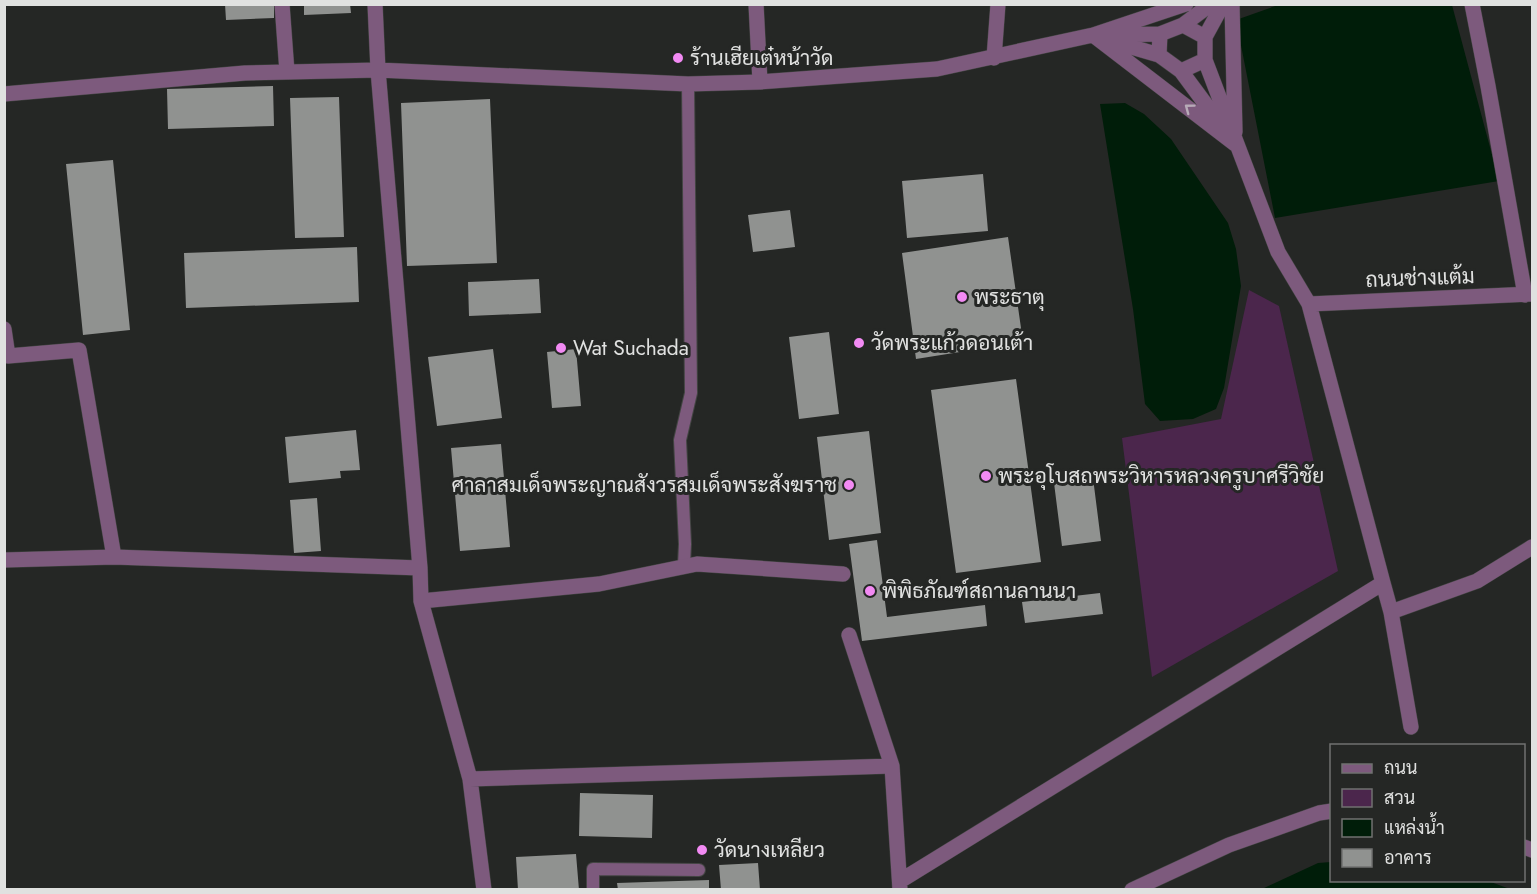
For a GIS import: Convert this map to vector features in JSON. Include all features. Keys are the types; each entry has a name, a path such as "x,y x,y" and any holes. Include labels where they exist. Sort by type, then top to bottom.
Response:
{"street":[{"path":"282,4 287,72"},
{"path":"375,4 378,70 421,601 470,779 484,890"},
{"path":"756,4 760,82"},
{"path":"994,58 998,4"},
{"path":"4,94 245,73 378,70 688,84 760,82 937,69 1093,35 1186,4"},
{"path":"1093,35 1160,34 1183,25 1211,4"},
{"path":"1224,4 1205,38 1205,60 1235,144 1278,252 1309,304 1391,612 1411,727"},
{"path":"1232,4 1235,144"},
{"path":"1472,4 1529,294"},
{"path":"1183,25 1205,38"},
{"path":"1159,55 1160,34"},
{"path":"1093,35 1159,55 1181,70 1235,144"},
{"path":"1093,35 1235,144"},
{"path":"1181,70 1205,60"},
{"name":"ถนนช่างแต้ม","path":"1309,304 1529,294"},
{"path":"4,329 8,356 79,350 114,557"},
{"path":"1391,612 1477,581 1533,547"},
{"path":"4,560 114,557 420,568"},
{"path":"421,601 599,584 697,564 843,574"},
{"path":"849,635 892,766 900,885 1383,583"},
{"path":"470,779 892,766"},
{"path":"1132,890 1229,845 1319,813 1330,811"}],"lane":[{"path":"684,565 685,534 680,440 692,382 688,84"},
{"path":"592,890 593,869 699,870"}],"green space":[{"path":"1249,290 1279,306 1338,571 1152,677 1122,438 1221,419"}],"water":[{"path":"1278,5 1452,5 1499,181 1275,218 1236,20"},
{"path":"1125,103 1144,114 1171,139 1228,223 1236,249 1241,286 1224,388 1216,409 1193,419 1160,421 1145,404 1133,309 1100,104"},
{"path":"1330,862 1330,882 1491,882 1510,889 1262,889 1318,863"}],"building":[{"path":"225,4 274,4 274,18 226,20"},
{"path":"304,4 350,4 351,13 304,15"},
{"path":"273,86 274,126 168,129 167,89"},
{"path":"339,97 344,237 295,238 290,98"},
{"path":"490,99 497,263 407,266 401,103"},
{"path":"113,160 130,330 83,335 66,164"},
{"path":"983,174 988,231 907,238 902,181"},
{"path":"790,210 795,247 753,252 748,215"},
{"name":"พระธาตุ","path":"1008,237 1023,342 916,359 902,253"},
{"path":"357,247 359,302 186,308 184,253"},
{"path":"539,279 541,313 469,316 468,282"},
{"path":"829,332 839,414 799,419 789,337"},
{"path":"493,349 502,418 437,426 428,357"},
{"path":"576,349 581,406 552,408 547,352"},
{"name":"พระอุโบสถพระวิหารหลวงครูบาศรีวิชัย","path":"1016,379 1041,562 956,573 931,390"},
{"path":"356,430 360,470 340,471 341,478 289,483 285,437"},
{"name":"ศาลาสมเด็จพระญาณสังวรสมเด็จพระสังฆราช","path":"869,431 881,533 829,540 817,437"},
{"path":"501,444 510,547 460,551 451,448"},
{"path":"1092,470 1101,541 1062,546 1053,475"},
{"path":"317,498 321,551 294,553 290,500"},
{"path":"877,540 887,617 985,605 987,626 862,641 849,544"},
{"path":"1100,593 1103,614 1025,623 1022,602"},
{"path":"580,793 653,795 652,838 579,836"},
{"path":"576,854 579,890 518,890 516,857"},
{"path":"758,863 760,890 721,890 719,865"},
{"path":"709,880 709,890 618,890 617,883"}],"place":[{"name":"ร้านเฮียเต๋หน้าวัด","path":"678,58"},
{"name":"พระธาตุ","path":"962,297"},
{"name":"วัดพระแก้วดอนเต้า","path":"859,343"},
{"name":"Wat Suchada","path":"561,348"},
{"name":"พระอุโบสถพระวิหารหลวงครูบาศรีวิชัย","path":"986,476"},
{"name":"ศาลาสมเด็จพระญาณสังวรสมเด็จพระสังฆราช","path":"849,485"},
{"name":"พิพิธภัณฑ์สถานลานนา","path":"870,591"},
{"name":"วัดนางเหลียว","path":"702,850"}]}
